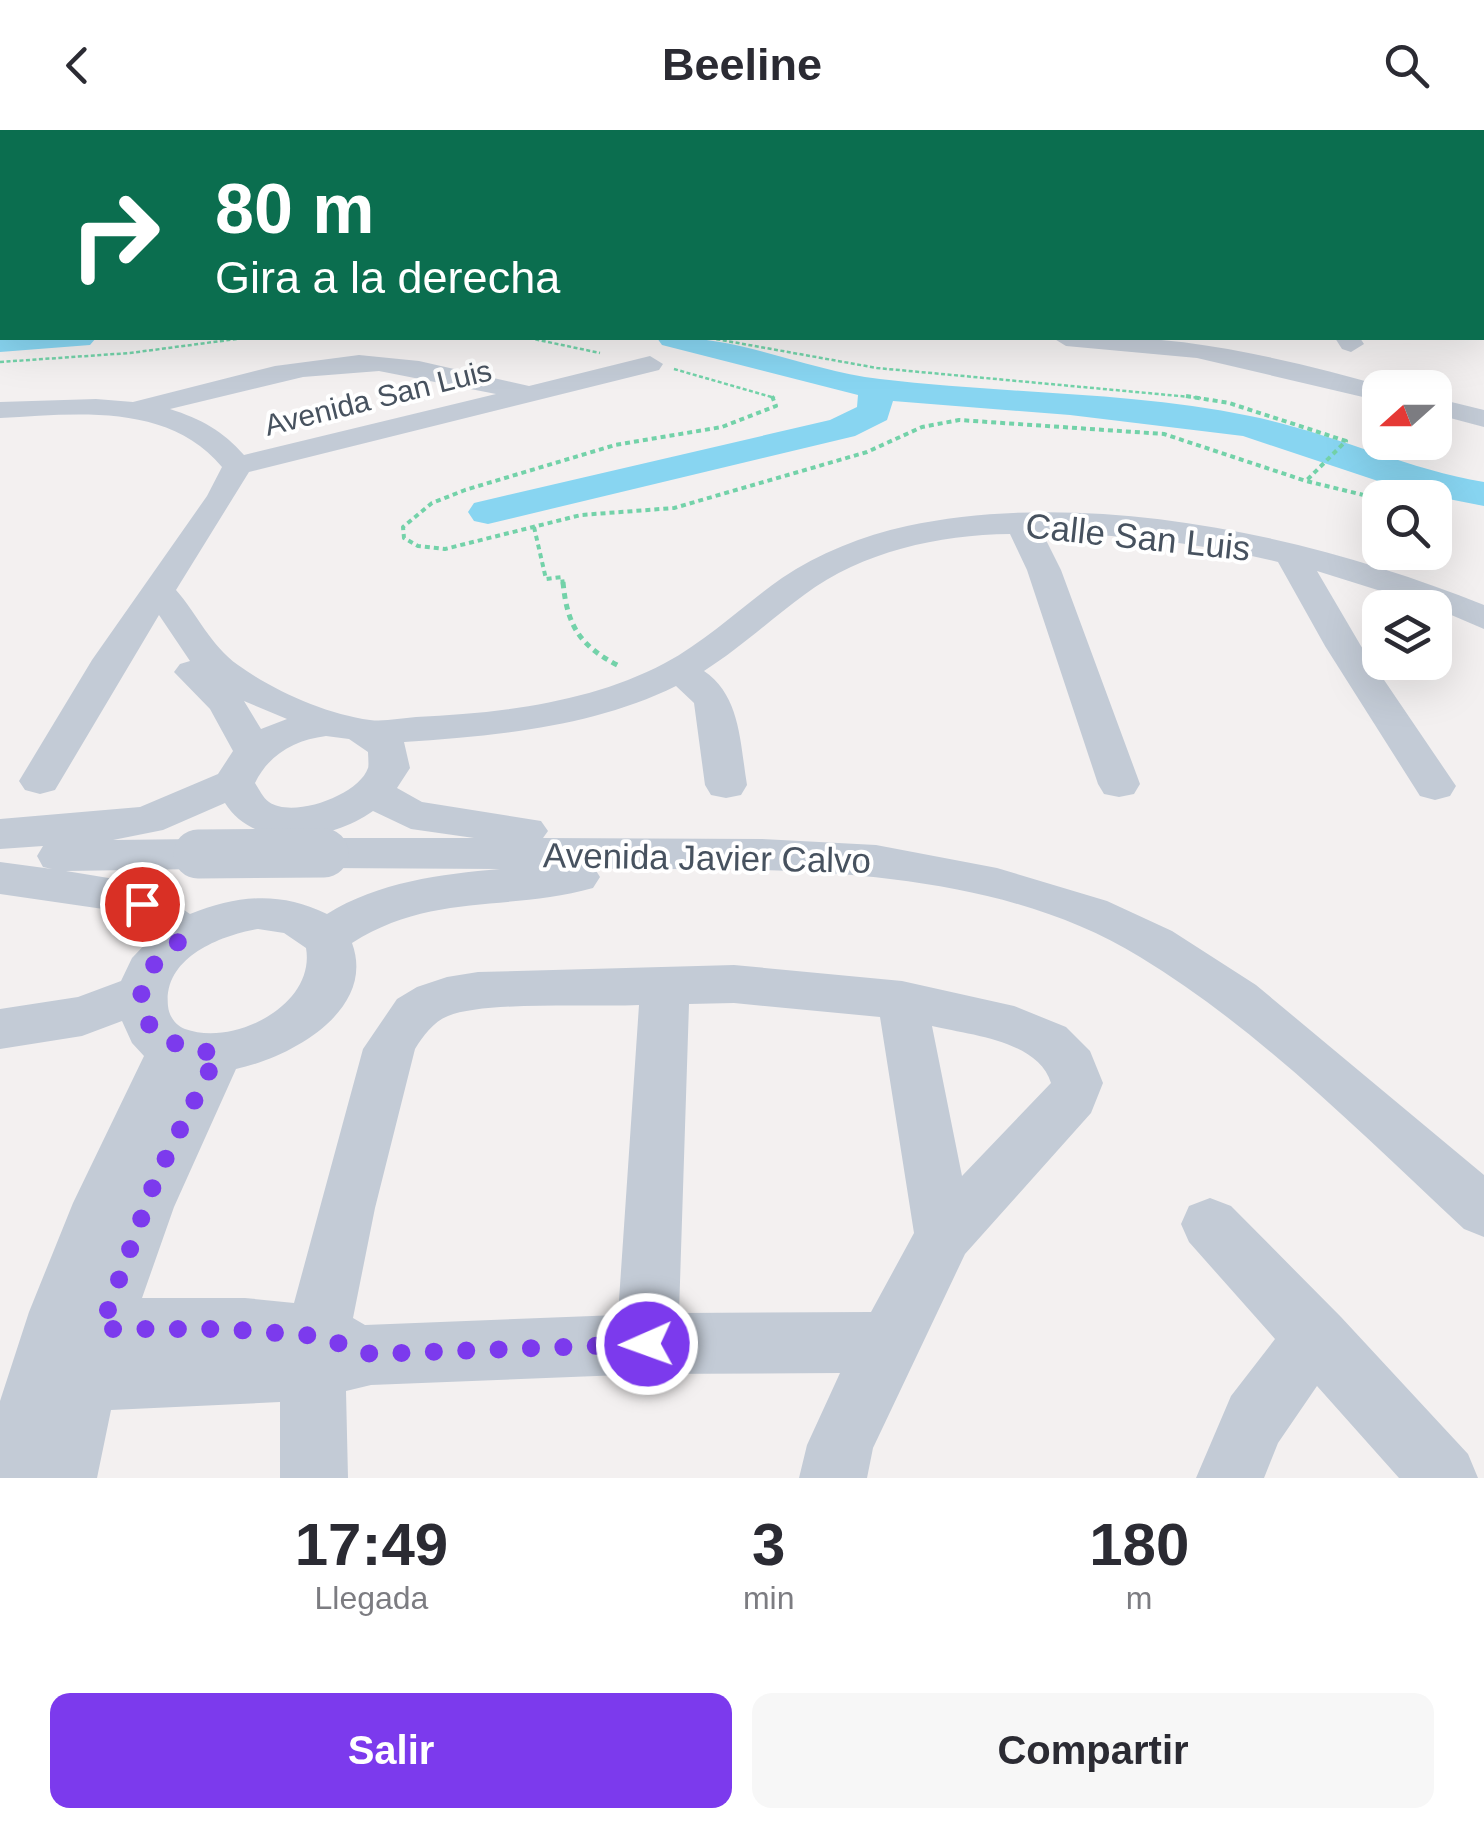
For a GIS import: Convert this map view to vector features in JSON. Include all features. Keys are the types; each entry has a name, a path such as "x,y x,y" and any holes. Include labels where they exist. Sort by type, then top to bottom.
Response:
{"street":[{"path":"1093,340 1196,350 1348,378 1362,385"},
{"path":"126,411 313,368 362,363 394,365 530,393"},
{"name":"Avenida San Luis","path":"237,466 650,364"},
{"path":"0,410 126,411 166,418 212,436 237,466 222,496 150,599 40,781"},
{"path":"1452,411 1484,419"},
{"path":"1021,523 1044,570 1119,784"},
{"name":"Calle San Luis","path":"368,753 470,726 593,701 666,677 777,596 840,558 914,533 1021,523 1160,533 1290,554 1394,580 1484,618"},
{"path":"1290,554 1343,646 1435,786"},
{"path":"150,599 226,702 244,767 240,801 257,815 284,822 334,816 368,753"},
{"path":"112,660 182,645 231,677 368,753 411,816 695,854"},
{"path":"666,677 705,689 713,703 726,785"},
{"path":"0,834 148,820 244,767 291,731 368,753"},
{"path":"258,912 284,822"},
{"path":"326,937 353,917 407,896 633,869 695,854"},
{"name":"Avenida Javier Calvo","path":"0,855 695,854 876,860 997,884 1091,913 1156,943 1238,998 1484,1211"},
{"path":"0,878 129,896 186,935"},
{"path":"258,912 286,914 309,923 326,937 334,964 324,994 298,1023 260,1044 196,1050 154,1033 143,1014 142,994 156,962 186,935 221,919 258,912"},
{"path":"647,1344 666,984"},
{"path":"314,1478 310,1441 333,1353 389,1049 400,1025 419,1006 442,996 666,984 734,984 902,1000 1014,1026 1048,1041 1072,1066 1077,1083 1072,1097 944,1236 840,1445 832,1478"},
{"path":"0,1029 82,1016 142,994"},
{"path":"902,1000 944,1236"},
{"path":"14,1478 156,1178 196,1050"},
{"path":"1210,1224 1444,1478"},
{"path":"1230,1478 1238,1448 1276,1381 1319,1338"},
{"path":"70,1355 888,1342"},
{"path":"63,1478 70,1355"}],"path":[{"path":"0,362 130,353 229,340"},
{"path":"538,340 770,394 776,399 776,406 714,429 623,442 536,472 462,490 434,500 416,512 403,527 404,538 418,546 445,548 581,515 674,508 867,452 922,427 959,420 1164,434 1306,481 1362,495"},
{"path":"721,340 877,368 1163,392 1229,403 1346,440 1306,481"},
{"path":"534,526 546,579 562,577 566,624 582,646 666,677"},
{"path":"1355,570 1362,554"}],"water":[{"path":"0,340 94,340 90,345 0,352"}],"waterway":[{"path":"681,340 876,389"},
{"path":"488,512 842,428 874,412 876,389"},
{"path":"876,389 1070,404 1248,426 1422,483 1484,494"}],"route":[{"path":"142,904 186,935 156,962 142,994 143,1014 154,1033 174,1046 218,1053 156,1178 101,1329 226,1329 317,1336 371,1354 647,1344"}]}
